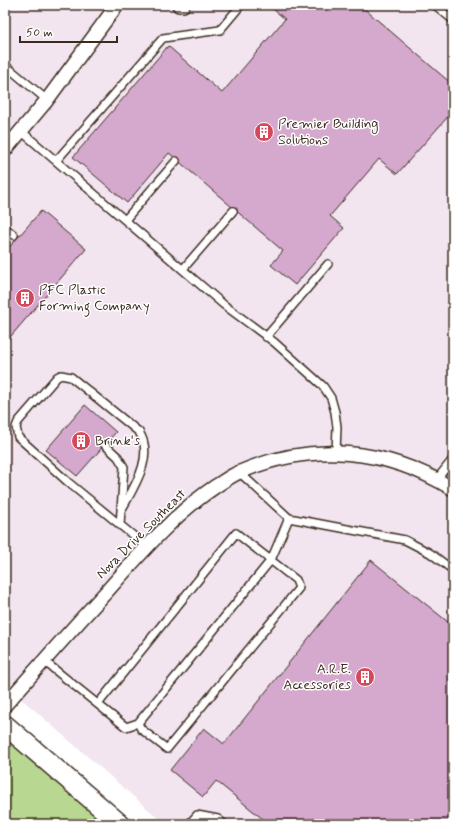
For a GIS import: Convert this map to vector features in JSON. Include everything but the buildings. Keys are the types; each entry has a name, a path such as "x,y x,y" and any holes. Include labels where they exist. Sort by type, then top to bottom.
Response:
{"street":[{"path":"5,150 47,100 117,5"},
{"name":"Nova Drive Southeast","path":"5,705 147,547 188,507 239,472 289,456 308,453 336,452 384,458 414,468 437,479 453,489"},
{"path":"5,724 120,824"}],"lane":[{"path":"56,161 163,38 220,30 241,5"},
{"path":"435,5 453,20"},
{"path":"5,65 47,100"},
{"path":"22,131 224,305 266,337 323,386 331,398 337,427 336,452"},
{"path":"125,220 176,161"},
{"path":"182,269 233,211"},
{"path":"5,228 14,235"},
{"path":"266,337 328,264"},
{"path":"122,509 133,490 145,456 144,440 139,432 71,378 61,375 56,377 18,422 16,427 18,437 69,483 147,547"},
{"path":"105,446 118,457 124,467 120,525"},
{"path":"437,479 453,459"},
{"path":"239,472 289,518 405,540 430,554 453,570"},
{"path":"44,661 126,727 138,723 271,560 289,518"},
{"path":"98,704 236,533 296,580 299,588 167,749 141,729 138,723"},
{"path":"189,824 197,815 218,819 224,824"}],"shaded area":[{"path":"5,5 453,5 453,824 165,824 25,702 5,688"}],"green space":[{"path":"5,738 107,824 5,824"}],"place":[{"name":"Premier Building Solutions","path":"264,132"},
{"name":"PFC Plastic Forming Company","path":"25,298"},
{"name":"Brink's","path":"81,441"},
{"name":"A.R.E. Accessories","path":"365,677"}]}
